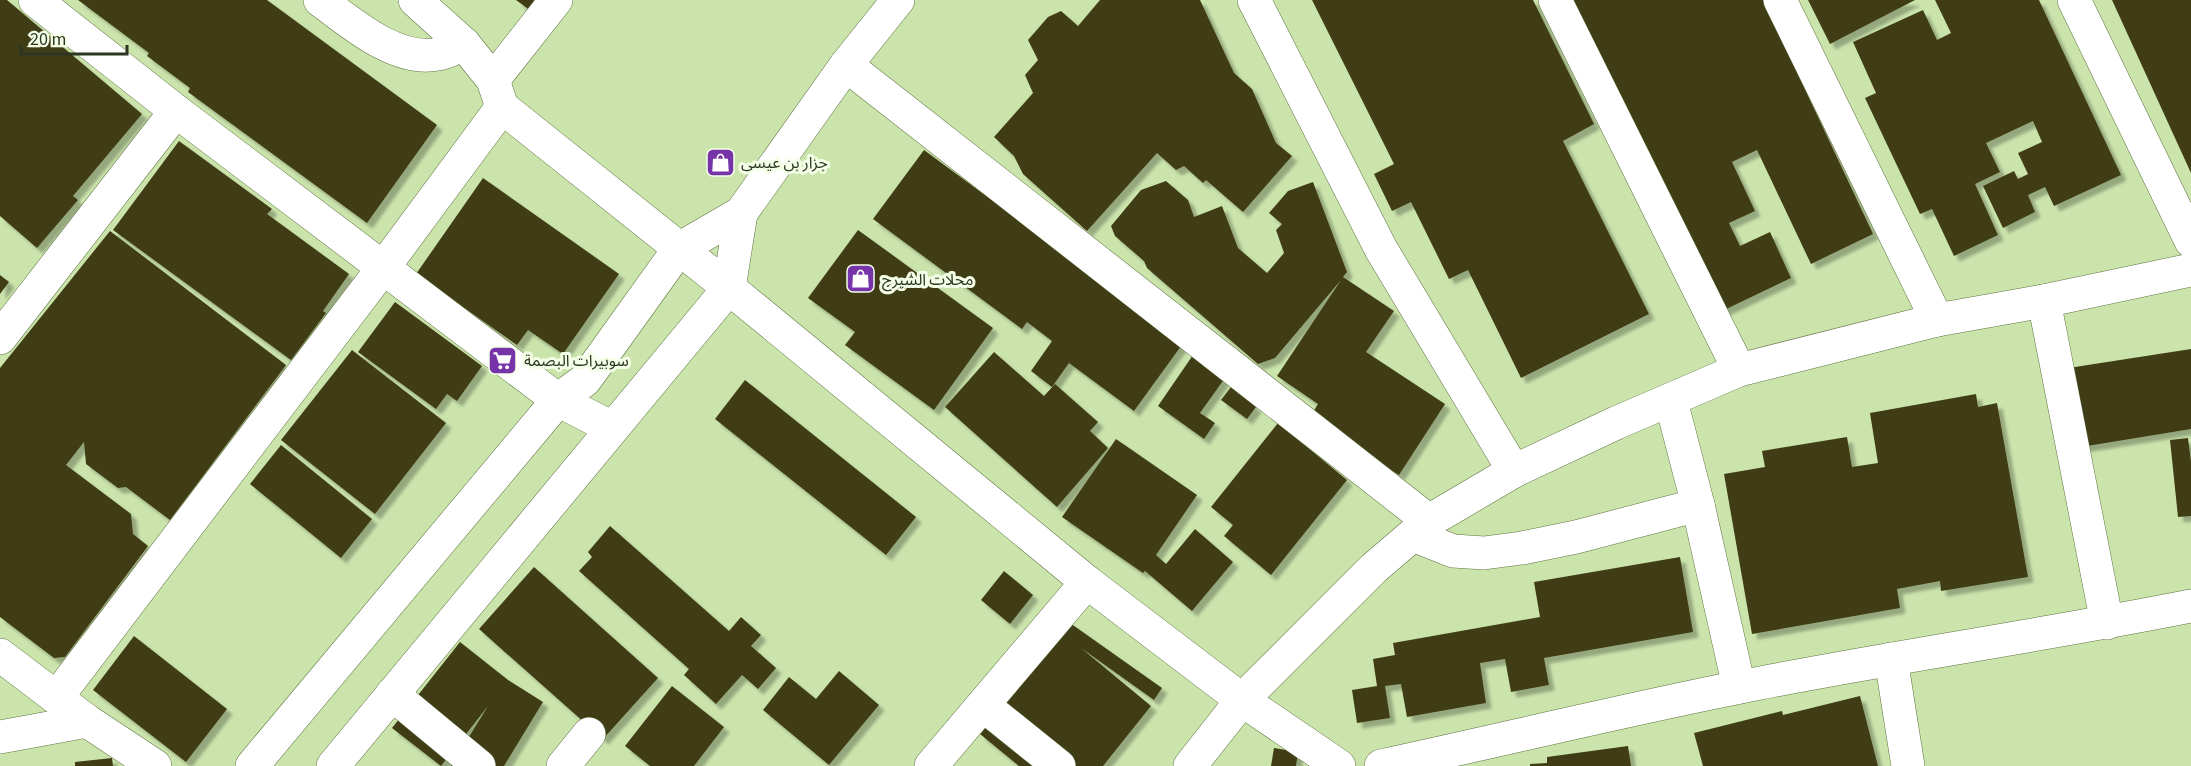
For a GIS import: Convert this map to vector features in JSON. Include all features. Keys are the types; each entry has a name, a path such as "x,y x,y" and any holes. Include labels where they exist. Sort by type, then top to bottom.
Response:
{"street":[{"path":"35,0 176,111 558,400 612,428"},
{"path":"320,0 370,37 415,55 438,54 464,44"},
{"path":"415,0 464,44 497,93 679,249 1087,582 1242,700 1339,766"},
{"path":"57,698 383,268 556,0"},
{"path":"252,766 558,400 585,380 679,249 741,213 846,65 898,0"},
{"path":"1254,0 1381,249 1514,471"},
{"path":"1554,0 1739,370"},
{"path":"1780,0 1937,320"},
{"path":"2074,0 2191,241"},
{"path":"846,65 1421,528 1453,551 1484,553 1522,548 1576,537 1698,505"},
{"path":"0,338 176,111"},
{"path":"333,766 729,288 741,213"},
{"path":"1190,766 1242,700 1374,568 1421,528 1514,471 1616,423 1739,370 1937,320 2044,301 2191,270"},
{"path":"2044,301 2108,623"},
{"path":"1671,401 1698,505 1739,687"},
{"path":"931,766 1087,582"},
{"path":"1381,766 1739,687 2108,623 2191,606"},
{"path":"0,655 87,721 155,766"},
{"path":"1891,659 1908,766"},
{"path":"392,694 479,766"},
{"path":"983,705 1059,766"},
{"path":"0,737 87,721"},
{"path":"563,766 589,734"}],"building":[{"path":"0,0 7,0 142,114 73,196 78,200 37,248 0,216"},
{"path":"78,0 267,0 437,125 367,223 188,92 190,88 147,56 149,53"},
{"path":"516,0 538,0 531,11"},
{"path":"1100,0 1200,0 1234,73 1252,89 1276,143 1292,156 1243,212 1206,180 1203,183 1184,166 1176,170 1157,153 1087,231 1023,174 1014,156 994,137 1033,93 1025,75 1038,60 1028,40 1048,17 1061,11 1078,26"},
{"path":"1312,0 1533,0 1594,124 1563,141 1649,314 1521,378 1468,270 1449,279 1411,202 1392,211 1374,174 1394,164"},
{"path":"1559,0 1763,0 1873,234 1811,264 1757,150 1732,162 1755,211 1729,223 1740,246 1770,232 1791,278 1718,313"},
{"path":"1808,0 1915,0 1830,44"},
{"path":"1935,0 2039,0 2121,175 2054,206 2045,187 2028,195 2035,212 2003,228 1983,186 2014,171 2018,179 2028,174 2018,153 2042,142 2033,121 1986,143 2000,172 1975,184 1998,235 1954,256 1932,209 1920,214 1865,98 1876,93 1853,42 1923,10 1937,40 1951,33"},
{"path":"2112,0 2191,0 2191,173"},
{"path":"179,141 272,209 267,214 349,274 323,311 326,313 291,360 113,230"},
{"path":"924,150 1184,342 1134,411 1069,363 1052,387 1031,371 1052,341 1027,322 1022,329 873,219"},
{"path":"483,178 619,274 563,354 528,330 517,345 416,274"},
{"path":"1166,181 1188,200 1194,217 1222,206 1238,248 1267,273 1284,253 1276,230 1282,224 1269,213 1288,191 1313,182 1347,272 1343,277 1394,311 1366,352 1445,404 1399,475 1310,417 1318,404 1277,376 1341,280 1275,358 1258,364 1147,268 1144,261 1115,236 1111,226 1141,190"},
{"path":"858,230 993,328 934,410 845,345 855,332 808,298"},
{"path":"110,231 286,365 170,520 126,487 118,488 86,464 84,442 66,465 131,514 133,534 148,546 65,657 54,658 0,617 0,368"},
{"path":"0,275 9,282 0,294"},
{"path":"395,302 482,366 457,401 447,394 436,409 358,352"},
{"path":"2191,349 2191,429 2075,448 2062,369"},
{"path":"352,350 446,423 375,514 281,440"},
{"path":"994,352 1044,396 1055,384 1098,422 1090,431 1108,448 1057,507 945,407"},
{"path":"1193,355 1225,378 1200,413 1215,423 1204,439 1158,406"},
{"path":"745,380 916,517 886,555 715,419"},
{"path":"1231,387 1256,407 1247,419 1221,400"},
{"path":"1976,394 1978,407 1997,403 2028,577 1941,591 1940,581 1897,589 1900,608 1752,634 1724,474 1765,467 1762,451 1847,437 1852,467 1878,463 1870,413"},
{"path":"1278,423 1347,480 1271,575 1224,536 1233,525 1211,507"},
{"path":"2188,438 2191,462 2191,516 2178,517 2170,440"},
{"path":"1116,439 1197,495 1156,555 1166,564 1195,529 1233,562 1192,611 1145,571 1143,573 1062,517"},
{"path":"281,445 372,519 341,558 250,484"},
{"path":"610,526 729,631 741,617 761,635 751,646 776,668 758,689 742,675 716,704 684,675 689,669 579,571 592,557 588,552"},
{"path":"1680,557 1693,632 1544,658 1549,685 1511,692 1505,659 1480,663 1486,703 1407,717 1401,684 1385,686 1390,718 1357,723 1352,690 1377,686 1373,659 1395,655 1393,643 1540,617 1534,582"},
{"path":"534,567 658,678 603,739 479,629"},
{"path":"1004,571 1033,595 1010,624 981,600"},
{"path":"1070,623 1162,688 1154,700 1081,648 1151,706 1103,766 1019,766 980,734"},
{"path":"134,636 227,709 186,762 93,690"},
{"path":"460,642 508,680 543,702 504,766 451,766 488,706 441,766 392,728"},
{"path":"839,671 879,705 829,765 763,710 789,677 816,699"},
{"path":"672,686 724,727 694,766 650,766 625,746"},
{"path":"1860,696 1878,766 1703,766 1694,733 1782,711 1783,715"},
{"path":"1628,746 1631,766 1530,766 1530,764 1547,763 1547,757"},
{"path":"1274,748 1298,752 1296,766 1271,766"},
{"path":"112,758 113,766 75,766 75,762"}],"place":[{"name":"جزار بن عيسى","path":"720,162"},
{"name":"محلات الشيرح","path":"861,279"},
{"name":"سوبيرات البصمة","path":"503,360"}]}
